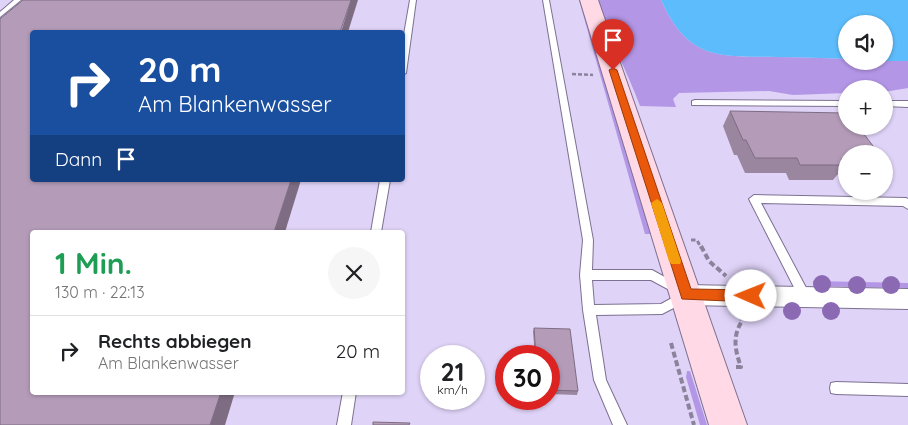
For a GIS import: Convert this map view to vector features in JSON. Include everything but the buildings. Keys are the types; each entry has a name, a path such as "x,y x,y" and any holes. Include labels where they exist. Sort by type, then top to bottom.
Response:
{"street":[{"path":"589,0 728,425"},
{"path":"686,295 908,298"}],"lane":[{"path":"0,15 18,0"},
{"path":"405,53 413,0"},
{"path":"546,0 588,240 586,275 589,310 600,380 620,425"},
{"path":"695,103 838,104"},
{"path":"893,104 908,104"},
{"path":"376,230 385,182"},
{"path":"805,297 754,199 906,202 908,205"},
{"path":"586,275 652,275 686,295 662,309 589,310"},
{"path":"836,388 908,390"},
{"path":"344,425 349,395"}],"path":[{"path":"577,74 585,74"}],"shaded area":[{"path":"579,0 583,0 651,234 645,234"},
{"path":"596,0 661,0 672,20 683,34 694,45 707,51 722,55 738,56 838,59 838,70 893,70 893,61 908,61 908,88 893,90 893,80 838,80 838,93 793,95 769,91 679,93 673,99 676,107 640,106"},
{"path":"813,281 908,283 908,288 815,286"},
{"path":"687,371 690,371 707,425 700,425 686,377"}],"water":[{"path":"661,0 908,0 908,61 893,61 893,15 838,15 838,59 722,55 694,45 672,20"}],"slow traffic":[{"path":"657,203 675,261"}],"route":[{"path":"613,70 686,295 751,296"}]}
